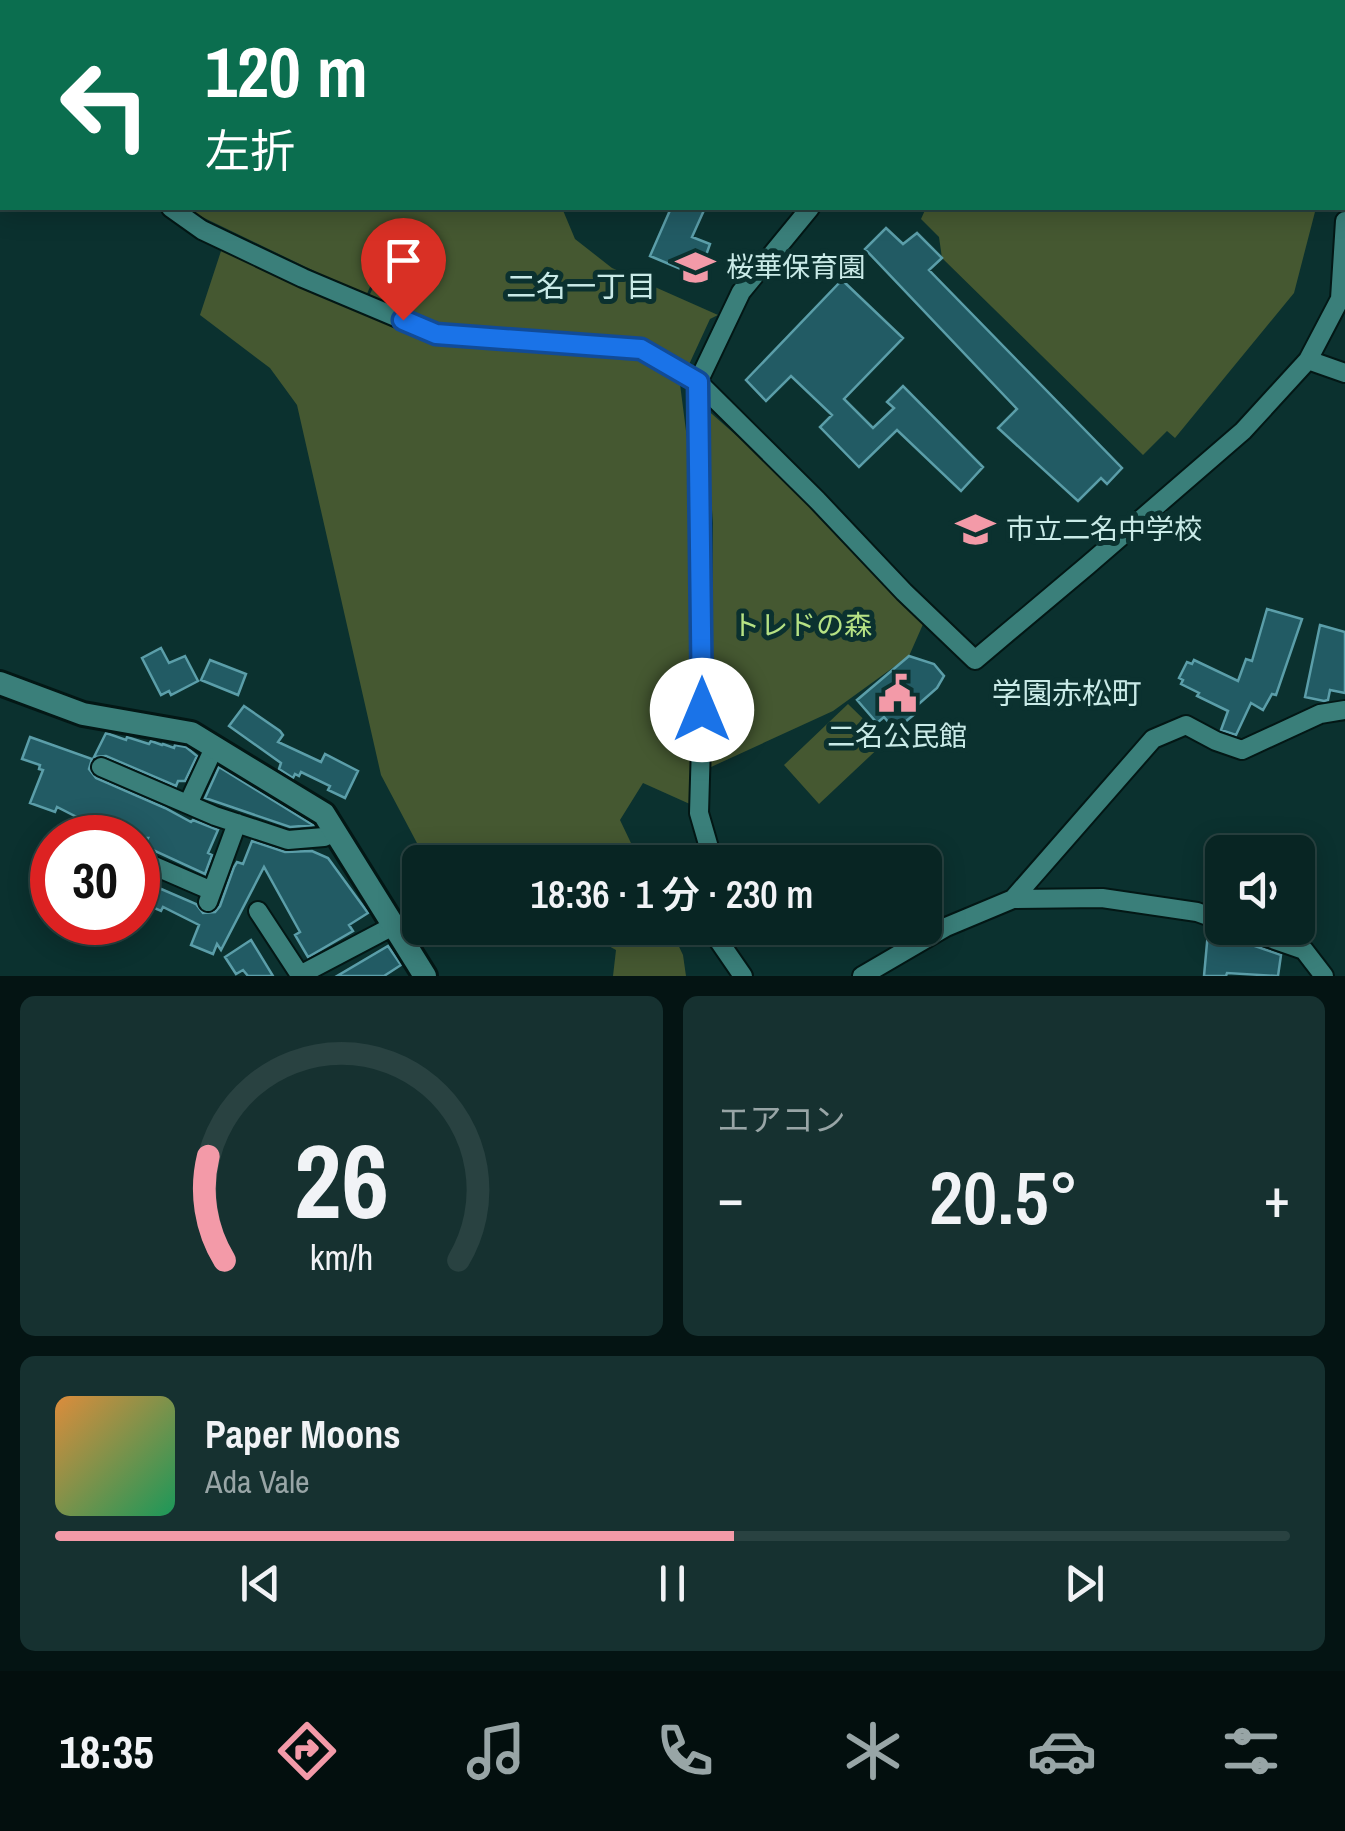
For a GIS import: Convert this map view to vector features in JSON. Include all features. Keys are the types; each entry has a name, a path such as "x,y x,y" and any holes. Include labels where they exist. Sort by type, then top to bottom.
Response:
{"street":[{"path":"175,210 202,230 436,334 641,349 698,382 974,660 1243,431 1308,360 1340,299 1345,221"},
{"path":"708,845 699,813 702,671 698,382 741,292 808,210"},
{"path":"1308,360 1345,373"},
{"path":"0,683 83,714 190,732 324,814 425,976"},
{"path":"1012,899 1153,739 1186,726 1242,750 1320,714 1345,710"},
{"path":"188,804 214,748"},
{"path":"101,767 288,840 324,837 335,832"},
{"path":"160,870 210,896 238,823"},
{"path":"862,976 946,927 1012,899 1102,898 1205,915"},
{"path":"258,911 300,975 392,926"},
{"path":"722,945 743,976"},
{"path":"1290,945 1304,950 1324,976"}],"green space":[{"path":"192,210 563,210 575,239 612,268 718,315 710,319 680,384 696,509 692,805 643,783 620,820 632,845 418,845 381,775 297,405 270,368 200,315 222,248 362,311 380,273 377,271 366,296"},
{"path":"925,210 1315,210 1294,293 1175,438 1167,431 1143,455 942,258 939,237 921,219"},
{"name":"トレドの森","path":"704,407 770,465 924,622 909,656 833,711 711,767 713,523"},
{"path":"848,704 886,741 819,804 784,765"},
{"path":"607,945 678,945 686,976 613,976 616,950"}],"building":[{"path":"670,210 704,210 692,237 710,244 704,261 710,264 702,278 650,256"},
{"path":"886,228 903,244 917,233 942,258 929,270 1122,468 1107,484 1101,478 1078,501 998,428 1017,409 865,249"},
{"path":"842,280 903,338 844,399 873,428 894,408 887,402 903,386 983,467 961,491 897,430 859,467 820,427 832,415 791,376 766,401 746,380"},
{"path":"1267,609 1302,619 1276,695 1272,694 1263,710 1251,703 1236,735 1221,730 1228,711 1197,696 1199,693 1181,684 1183,680 1179,678 1187,662 1192,664 1194,660 1238,681 1246,659 1252,661"},
{"path":"1320,625 1345,632 1345,693 1330,690 1328,700 1324,701 1305,697"},
{"path":"161,648 169,663 185,656 198,681 171,695 169,691 161,695 142,658"},
{"name":"二名公民館","path":"909,656 934,664 944,676 937,688 913,709 916,713 895,730 884,717 877,723 857,700"},
{"path":"210,660 246,674 238,695 201,680"},
{"path":"244,706 280,731 283,735 278,742 321,762 325,754 358,771 345,798 301,772 293,778 279,769 281,763 229,726"},
{"path":"106,733 126,740 127,737 149,744 151,741 174,748 186,747 197,756 185,781 178,781 176,786 106,756 94,757"},
{"path":"30,737 92,759 89,769 96,778 191,822 218,830 208,853 212,855 205,874 160,853 160,815 73,815 57,807 55,812 30,803 43,770 40,765 22,759"},
{"path":"219,767 313,825 290,827 205,798"},
{"path":"252,841 285,852 312,851 328,858 368,913 349,925 353,931 308,957 295,935 300,932 264,867 221,950 217,944 213,954 191,945 199,925 163,907 160,911 160,888 196,904 203,913 215,912 234,867 237,862 243,864"},
{"path":"251,940 273,976 248,976 243,970 236,974 225,957"},
{"path":"1207,945 1252,945 1281,955 1278,976 1204,976"},
{"path":"388,946 401,965 384,976 337,976"}],"place":[{"name":"桜華保育園","path":"696,267"},
{"name":"市立二名中学校","path":"976,529"},
{"name":"二名公民館","path":"897,694"}],"district":[{"name":"二名一丁目","path":"581,287"},
{"name":"学園赤松町","path":"1067,694"}],"route":[{"path":"403,320 436,334 641,349 698,382 702,710"}]}
